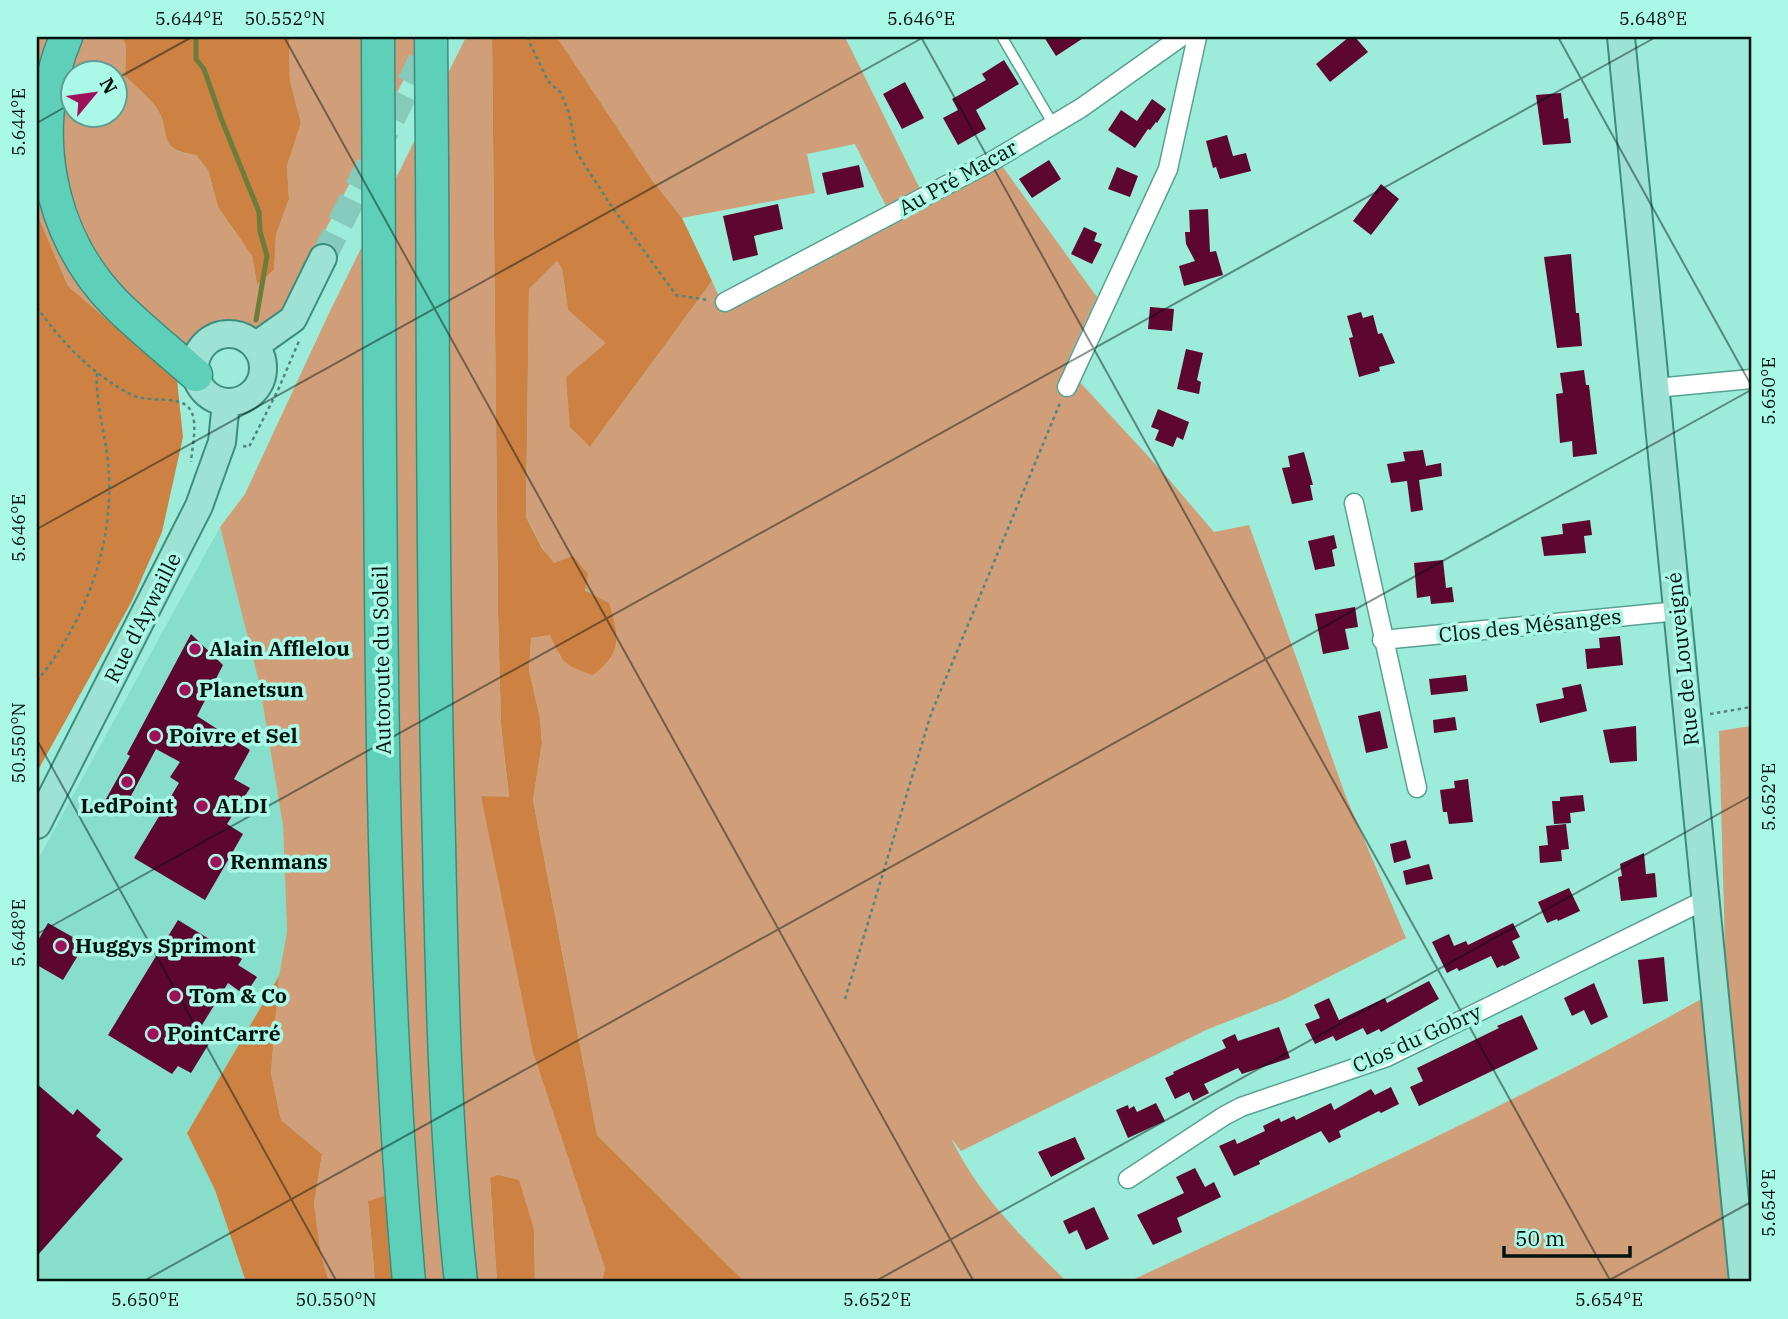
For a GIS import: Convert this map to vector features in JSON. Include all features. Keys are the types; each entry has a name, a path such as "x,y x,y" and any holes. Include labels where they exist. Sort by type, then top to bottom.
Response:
{"highway":[{"path":"66,37 53,76 46,112 47,152 53,192 66,231 86,268 115,303 196,374"},
{"name":"Autoroute du Soleil","path":"378,37 381,672 388,980 409,1282"},
{"path":"431,37 434,657 442,972 449,1123 461,1282"}],"main road":[{"name":"Rue de Louveigné","path":"1621,37 1743,1282"},
{"path":"256,346 293,318 323,258"},
{"path":"233,334 256,346 264,367 257,389 238,401 216,400 206,394 196,374 196,362 200,350 209,341 220,335 233,334"},
{"name":"Rue d'Aywaille","path":"37,825 199,506 222,442 226,402"}],"street":[{"name":"Au Pré Macar","path":"725,302 994,160 1081,108 1181,37"},
{"path":"1067,387 1168,169 1197,37"},
{"path":"1656,388 1751,379"},
{"path":"1354,503 1382,640 1417,788"},
{"name":"Clos des Mésanges","path":"1382,640 1678,611"},
{"name":"Clos du Gobry","path":"1128,1179 1241,1107 1387,1056 1707,900"}],"lane":[{"path":"1002,37 1053,124"}],"path":[{"path":"527,37 548,81 561,93 569,113 577,153 676,295 725,302"},
{"path":"37,307 71,348 97,372 135,397 162,401 179,400 188,407 193,416 190,463"},
{"path":"192,438 249,447 303,332"},
{"path":"37,681 54,660 83,608 102,556 108,464 96,387 97,372"},
{"path":"845,999 931,713 1067,387"},
{"path":"1688,717 1751,707"}],"shaded area":[{"path":"37,37 122,37 126,46 126,60 60,60 60,130 130,130 130,81 157,109 170,145 183,153 196,155 208,170 218,207 252,256 257,285 274,270 276,235 289,199 287,166 301,123 290,81 289,37 426,37 283,311 260,332 228,329 208,337 193,353 177,380 68,286 37,214"},
{"path":"122,37 289,37 290,81 301,123 287,166 289,199 276,235 274,270 257,285 252,256 218,207 208,170 196,155 174,149 169,144 157,109 130,81 130,60 126,60 126,46"},
{"path":"466,37 492,37 498,614 501,725 509,798 481,796 605,1268 602,1282 535,1282 534,1229 526,1207 490,1179 497,1282 402,1282 368,1201 375,1282 329,1282 321,1254 314,1203 322,1154 281,1120 271,1073 279,976 287,931 283,826 259,682 220,527 245,494 330,311"},
{"path":"492,37 557,37 652,180 682,218 712,281 590,447 570,427 566,377 606,343 568,310 562,269 557,261 529,289 526,517 542,548 554,563 573,556 588,574 585,590 609,603 616,634 616,643 610,659 593,675 565,662 550,635 531,638 529,670 540,718 542,743 533,800 597,1135 745,1282 602,1282 605,1268 533,1052 481,796 509,797 501,725 498,614"},
{"path":"557,37 845,37 923,195 889,212 855,144 807,154 815,193 682,218 652,180"},
{"path":"1002,166 1097,297 1065,366 1214,532 1249,525 1346,797 1406,938 1285,999 1206,1030 961,1151 951,1138 988,1197 1067,1282 745,1282 597,1135 533,800 542,743 540,718 529,670 531,638 551,634 560,657 609,603 581,586 555,564 542,547 526,517 529,289 557,261 562,269 568,310 607,343 590,447 712,281 725,310"},
{"path":"37,214 68,286 177,380 183,437 162,532 132,601 37,772"},
{"path":"220,527 259,682 283,826 287,931 279,976 187,1133 215,1190 246,1282 37,1282 37,861"},
{"path":"1751,726 1751,1202 1726,985 1719,731"},
{"path":"279,976 271,1073 281,1120 322,1154 314,1203 321,1254 329,1282 246,1282 215,1190 187,1133"},
{"path":"1703,998 1728,1282 1128,1282 1490,1110"},
{"path":"498,1175 519,1180 534,1229 535,1282 497,1282 490,1178"},
{"path":"394,1193 402,1282 375,1282 368,1201"}],"building":[{"path":"1044,37 1085,37 1056,56"},
{"path":"1349,37 1355,37 1368,52 1330,82 1316,64"},
{"path":"1004,60 1019,84 976,110 986,129 958,145 943,118 958,110 952,99 986,80 982,74"},
{"path":"905,82 924,118 902,129 883,94"},
{"path":"1561,93 1564,119 1568,118 1571,143 1543,145 1536,95"},
{"path":"1152,99 1166,109 1135,148 1108,130 1121,110 1137,121"},
{"path":"1227,135 1233,156 1246,153 1251,171 1220,179 1216,167 1213,168 1206,141"},
{"path":"1049,160 1061,179 1032,198 1019,179"},
{"path":"859,165 864,187 827,195 822,173"},
{"path":"1117,167 1138,176 1130,197 1108,189"},
{"path":"1381,184 1399,199 1371,235 1353,221"},
{"path":"778,204 783,229 754,236 758,255 733,261 723,216"},
{"path":"1208,209 1210,252 1216,251 1223,275 1184,286 1179,266 1195,261 1186,244 1185,232 1190,232 1189,210"},
{"path":"1084,227 1097,233 1094,241 1102,244 1092,264 1071,254"},
{"path":"1571,254 1582,346 1557,348 1544,257"},
{"path":"1150,307 1174,309 1172,331 1148,329"},
{"path":"1361,312 1363,318 1373,315 1378,334 1382,333 1395,363 1359,377 1349,338 1353,337 1347,316"},
{"path":"1186,349 1203,353 1197,380 1201,382 1199,394 1177,389"},
{"path":"1584,370 1586,385 1589,385 1597,454 1573,457 1572,441 1560,443 1556,394 1563,393 1560,373"},
{"path":"1158,409 1189,422 1183,440 1177,437 1173,447 1155,440 1159,430 1151,427"},
{"path":"1423,450 1426,466 1441,463 1442,476 1419,480 1423,510 1411,512 1407,481 1391,483 1387,464 1405,461 1403,452"},
{"path":"1304,452 1313,485 1310,485 1313,500 1292,504 1282,468 1290,467 1288,456"},
{"path":"1590,520 1592,535 1584,536 1586,553 1544,556 1541,537 1563,534 1562,524"},
{"path":"1334,535 1337,548 1332,550 1335,566 1315,570 1308,541"},
{"path":"1443,560 1446,588 1452,587 1454,602 1431,604 1430,596 1417,598 1414,563"},
{"path":"1355,607 1358,627 1345,629 1349,649 1323,654 1315,614"},
{"path":"191,634 223,665 197,716 250,750 234,779 250,788 227,824 243,834 205,900 134,858 179,783 170,777 180,762 156,749 124,809 106,799"},
{"path":"1620,636 1623,665 1587,669 1585,649 1600,648 1599,638"},
{"path":"1466,675 1468,691 1431,695 1429,679"},
{"path":"1581,684 1587,711 1540,723 1536,704 1564,698 1562,688"},
{"path":"1380,711 1388,748 1366,753 1358,716"},
{"path":"1455,717 1457,730 1434,733 1433,720"},
{"path":"1636,726 1637,761 1610,763 1603,730"},
{"path":"1468,779 1473,822 1449,824 1447,812 1443,812 1440,790 1455,788 1454,781"},
{"path":"1583,795 1585,811 1570,813 1571,823 1554,824 1552,801 1560,801 1560,797"},
{"path":"1566,824 1569,849 1561,850 1562,861 1540,863 1539,846 1548,845 1546,826"},
{"path":"1406,840 1411,858 1394,863 1390,844"},
{"path":"1644,853 1646,874 1655,873 1657,897 1621,901 1618,877 1622,876 1620,864"},
{"path":"1429,864 1433,879 1406,885 1403,871"},
{"path":"1569,888 1580,911 1547,923 1538,902"},
{"path":"178,920 242,959 238,965 257,977 245,995 228,983 197,1033 210,1042 191,1073 178,1066 172,1074 108,1035"},
{"path":"48,923 85,944 63,980 37,965 37,942"},
{"path":"1513,923 1520,937 1512,941 1520,958 1497,968 1491,956 1459,971 1457,968 1447,973 1432,942 1449,934 1454,946 1466,941 1468,945"},
{"path":"1664,957 1668,1001 1643,1004 1638,960"},
{"path":"1429,981 1439,999 1381,1032 1379,1029 1367,1035 1363,1028 1336,1041 1333,1036 1315,1044 1305,1024 1320,1018 1314,1005 1329,998 1339,1020 1385,998 1387,1003"},
{"path":"1594,983 1608,1017 1591,1025 1584,1010 1572,1016 1564,998"},
{"path":"1522,1015 1538,1049 1419,1106 1410,1087 1423,1081 1417,1068"},
{"path":"1279,1027 1290,1058 1242,1074 1238,1068 1204,1084 1209,1093 1193,1101 1189,1092 1175,1099 1165,1078 1174,1074 1173,1072 1226,1048 1222,1040 1235,1034 1238,1041"},
{"path":"37,1084 73,1115 77,1109 101,1130 96,1136 123,1159 37,1256"},
{"path":"1391,1087 1399,1104 1339,1131 1341,1137 1329,1143 1321,1131 1234,1176 1219,1146 1235,1139 1237,1144 1265,1131 1263,1126 1279,1118 1281,1122 1294,1116 1296,1120 1331,1103 1334,1110 1371,1089 1375,1095"},
{"path":"1156,1103 1165,1121 1128,1138 1116,1110 1128,1105 1129,1109 1134,1106 1137,1112"},
{"path":"1075,1137 1085,1159 1051,1177 1038,1152"},
{"path":"1195,1168 1205,1187 1214,1182 1221,1197 1177,1218 1182,1232 1153,1245 1137,1215 1184,1193 1176,1177"},
{"path":"1094,1207 1109,1239 1086,1250 1077,1230 1069,1234 1063,1221"}],"waterway":[{"path":"196,37 196,59 204,69 259,212 260,231 267,256 256,320"}],"tunnel":[{"path":"323,258 431,40"}],"place":[{"name":"Alain Afflelou","path":"195,649"},
{"name":"Planetsun","path":"185,690"},
{"name":"Poivre et Sel","path":"155,736"},
{"name":"LedPoint","path":"127,782"},
{"name":"ALDI","path":"202,806"},
{"name":"Renmans","path":"216,862"},
{"name":"Huggys Sprimont","path":"61,946"},
{"name":"Tom & Co","path":"175,996"},
{"name":"PointCarré","path":"153,1034"}]}
